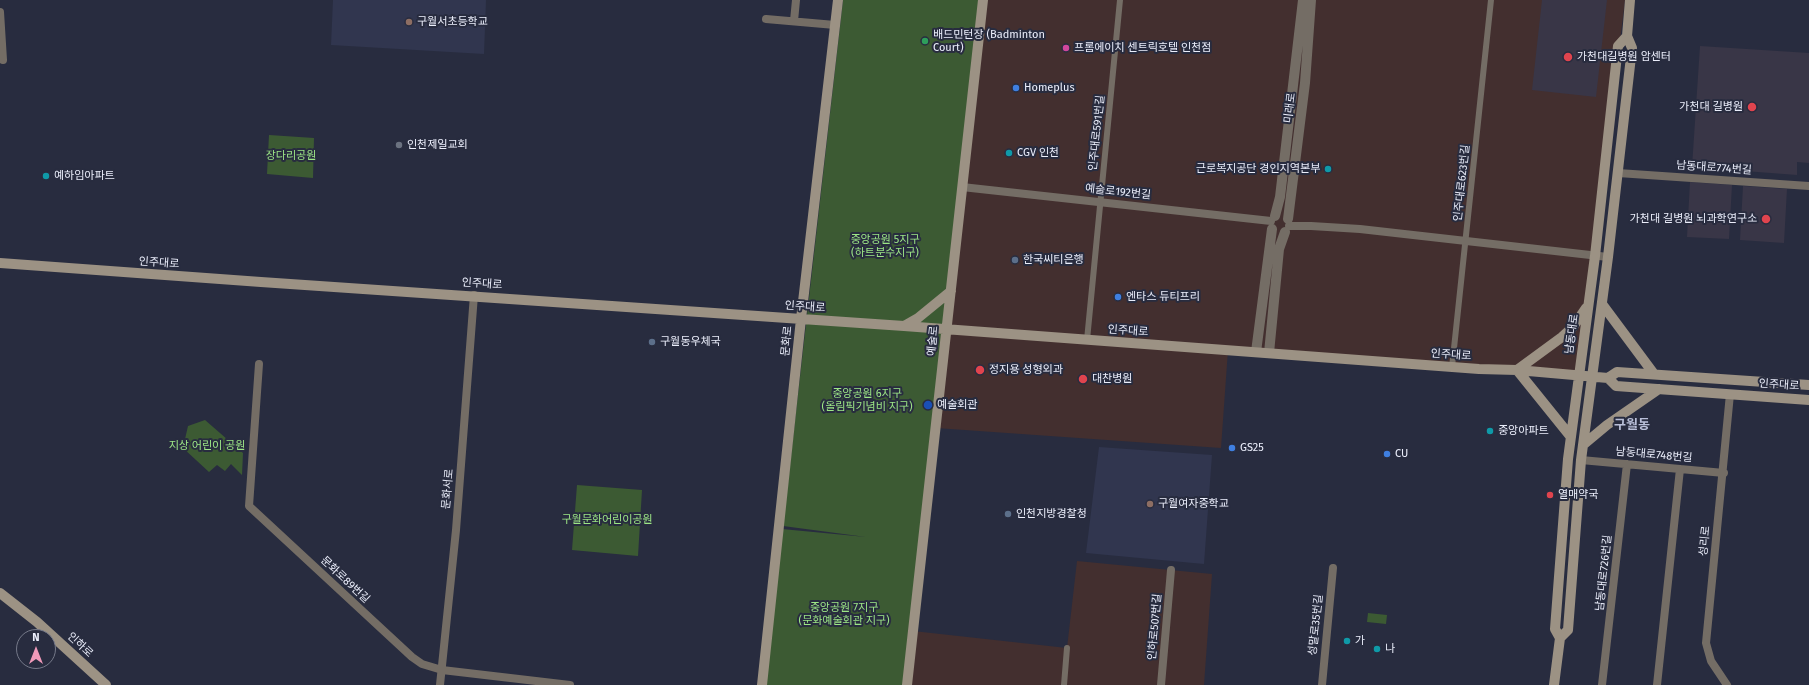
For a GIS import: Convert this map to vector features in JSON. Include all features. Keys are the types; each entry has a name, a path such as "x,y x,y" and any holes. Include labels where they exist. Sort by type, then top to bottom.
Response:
{"main road":[{"name":"문화로","path":"762,685 801,318 838,0"},
{"name":"예술로","path":"907,685 983,0"},
{"name":"남동대로","path":"1560,638 1568,630 1581,460 1608,257 1632,48 1627,36 1630,0"},
{"name":"남동대로","path":"1554,685 1560,638 1555,629 1571,437 1595,256 1618,46 1627,36"},
{"name":"인주대로","path":"0,263 253,282 474,295 801,318 1269,354 1517,370 1591,377 1608,378 1617,372 1809,385"},
{"path":"904,326 918,318 951,291"},
{"path":"1571,437 1517,370 1562,337 1573,327 1589,303"},
{"path":"1602,304 1654,374"},
{"name":"인주대로","path":"1608,378 1616,386 1809,400"},
{"path":"1583,445 1607,425 1659,389"},
{"name":"인하로","path":"0,593 37,622 106,685"}],"street":[{"path":"794,21 796,0"},
{"name":"인주대로591번길","path":"1087,340 1120,0"},
{"name":"미래로","path":"1256,352 1272,222 1280,197 1303,0"},
{"name":"미래로","path":"1269,354 1279,249 1287,226 1305,82 1311,0"},
{"name":"인주대로623번길","path":"1452,367 1491,0"},
{"path":"0,12 3,60"},
{"path":"766,20 835,25"},
{"name":"남동대로774번길","path":"1618,173 1809,186"},
{"name":"예술로192번길","path":"962,187 1100,201 1272,222"},
{"path":"1287,226 1282,214 1272,222 1277,233 1287,226 1360,229 1608,257"},
{"name":"문화서로","path":"440,685 474,295"},
{"name":"문화로89번길","path":"259,364 249,506 412,657 422,664 442,670 570,685"},
{"name":"성리로","path":"1726,685 1710,661 1706,643 1724,473 1730,394"},
{"name":"남동대로748번길","path":"1581,460 1724,473"},
{"name":"남동대로726번길","path":"1602,685 1627,464"},
{"path":"1656,685 1680,469"},
{"name":"성말로35번길","path":"1322,685 1333,568"},
{"name":"인하로507번길","path":"1161,685 1171,570"},
{"path":"1064,685 1068,648"}],"shaded area":[{"name":"구월서초등학교","path":"333,0 486,0 484,54 331,45"},
{"path":"983,0 1625,0 1579,376 1228,350 1221,448 936,428"},
{"name":"가천대길병원 암센터","path":"1542,0 1607,0 1596,97 1532,90"},
{"name":"가천대 길병원","path":"1700,46 1809,53 1809,163 1797,162 1797,175 1692,167"},
{"path":"1690,182 1732,185 1729,239 1687,237"},
{"path":"1743,186 1787,189 1784,243 1740,240"},
{"name":"구월여자중학교","path":"1099,447 1212,455 1204,564 1086,553"},
{"path":"1077,561 1212,574 1204,685 907,685 913,631 1067,648"}],"green space":[{"path":"843,0 983,0 907,685 765,685 782,529 866,537 783,526"},
{"name":"장다리공원","path":"269,135 314,138 313,178 267,174"},
{"name":"지상 어린이 공원","path":"205,420 243,453 242,475 231,464 225,471 217,465 209,472 183,448 188,426"},
{"name":"구월문화어린이공원","path":"577,485 642,490 638,556 572,550"},
{"path":"1368,613 1387,615 1386,624 1367,622"}],"place":[{"name":"구월서초등학교","path":"409,22"},
{"name":"배드민턴장 (Badminton Court)","path":"925,41"},
{"name":"프롬에이치 센트릭호텔 인천점","path":"1066,48"},
{"name":"가천대길병원 암센터","path":"1568,57"},
{"name":"Homeplus","path":"1016,88"},
{"name":"가천대 길병원","path":"1752,107"},
{"name":"인천제일교회","path":"399,145"},
{"name":"CGV 인천","path":"1009,153"},
{"name":"근로복지공단 경인지역본부","path":"1328,169"},
{"name":"예하임아파트","path":"46,176"},
{"name":"가천대 길병원 뇌과학연구소","path":"1766,219"},
{"name":"한국씨티은행","path":"1015,260"},
{"name":"엔타스 듀티프리","path":"1118,297"},
{"name":"구월동우체국","path":"652,342"},
{"name":"정지용 성형외과","path":"980,370"},
{"name":"대찬병원","path":"1083,379"},
{"name":"예술회관","path":"928,405"},
{"name":"중앙아파트","path":"1490,431"},
{"name":"GS25","path":"1232,448"},
{"name":"CU","path":"1387,454"},
{"name":"열매약국","path":"1550,495"},
{"name":"구월여자중학교","path":"1150,504"},
{"name":"인천지방경찰청","path":"1008,514"},
{"name":"가","path":"1347,641"},
{"name":"나","path":"1377,649"}],"district":[{"name":"구월동","path":"1632,425"}],"park label":[{"name":"중앙공원 5지구 (하트분수지구)","path":"885,246"},
{"name":"중앙공원 6지구 (올림픽기념비 지구)","path":"867,400"},
{"name":"중앙공원 7지구 (문화예술회관 지구)","path":"844,614"}]}
